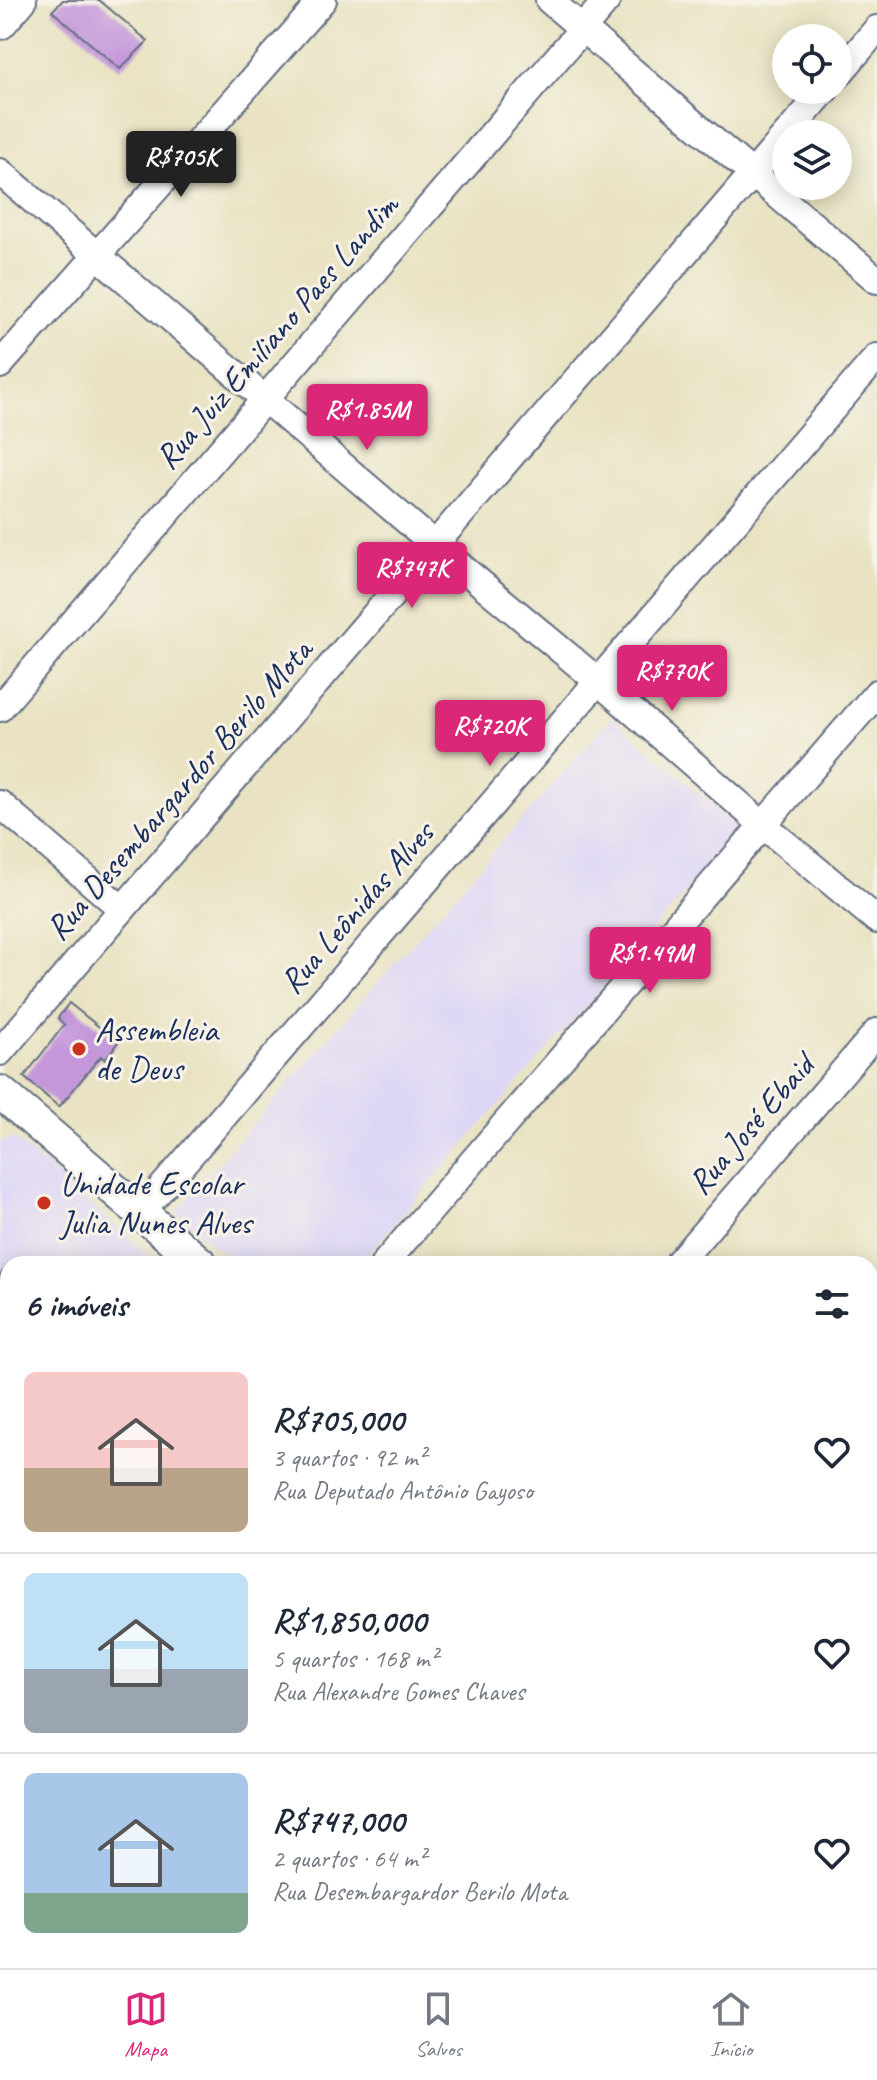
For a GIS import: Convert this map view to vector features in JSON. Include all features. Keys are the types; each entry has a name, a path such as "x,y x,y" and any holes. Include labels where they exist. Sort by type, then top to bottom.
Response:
{"street":[{"path":"0,23 20,0"},
{"path":"0,365 323,0"},
{"path":"549,0 877,280"},
{"name":"Rua Juiz Emiliano Paes Landim","path":"0,708 607,0"},
{"path":"852,58 877,29"},
{"name":"Rua Desembargardor Berilo Mota","path":"800,120 813,104"},
{"name":"Rua Desembargardor Berilo Mota","path":"0,1052 772,152"},
{"path":"0,172 877,920"},
{"name":"Rua Leônidas Alves","path":"141,1212 877,357"},
{"path":"391,1256 877,693"},
{"path":"0,804 122,909"},
{"name":"Rua José Ebaid","path":"684,1256 877,1032"},
{"path":"17,1109 192,1256"}],"shaded area":[{"path":"612,717 741,830 366,1256 225,1256 176,1212"},
{"name":"Unidade Escolar Julia Nunes Alves","path":"14,1138 150,1256 0,1256 0,1142"}],"building":[{"path":"63,0 99,0 148,41 120,69 52,11"},
{"name":"Assembleia de Deus","path":"69,1003 118,1042 105,1060 101,1056 59,1107 24,1077 64,1025 58,1018"}],"place":[{"name":"Assembleia de Deus","path":"79,1049"},
{"name":"Unidade Escolar Julia Nunes Alves","path":"44,1203"}]}
